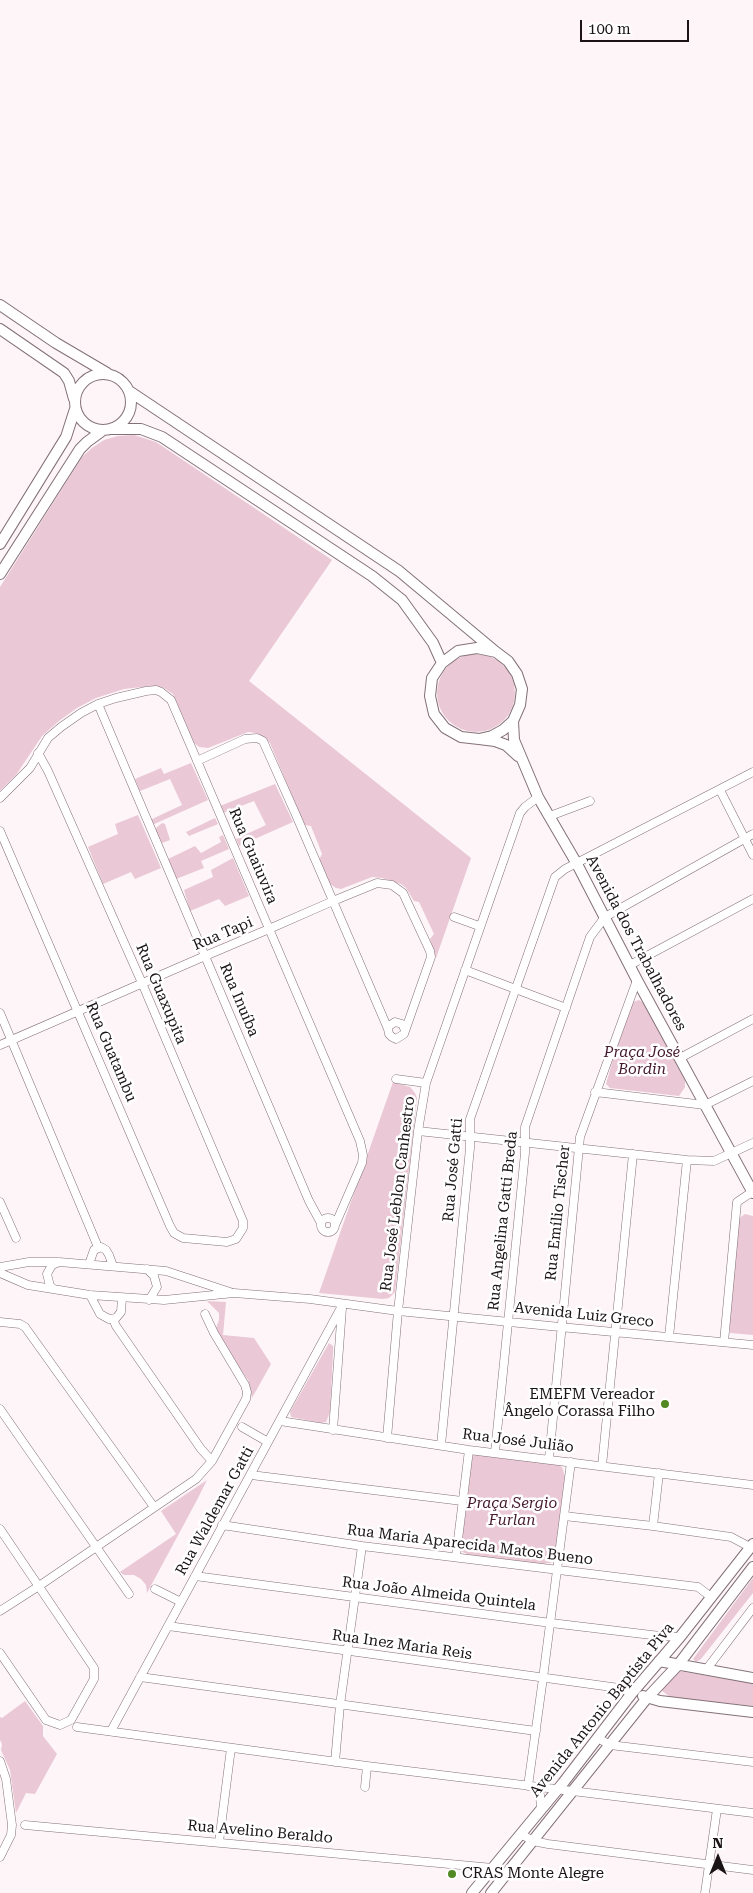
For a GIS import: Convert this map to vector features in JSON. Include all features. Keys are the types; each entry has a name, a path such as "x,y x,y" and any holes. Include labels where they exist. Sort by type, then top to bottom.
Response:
{"main road":[{"path":"0,305 56,343 116,377 124,383 129,391 131,400 130,409 120,425 107,430 87,442 80,449 0,574"},
{"path":"0,329 64,373 69,381 78,417 85,424 93,429 141,429 162,436 372,576 402,600 433,643 442,663"},
{"path":"0,544 66,437 76,390 89,377 98,374 108,374"},
{"path":"129,391 398,571 496,652 508,662 518,674 522,689 520,704 512,721 503,730 492,736 479,739 461,737 445,728 434,714 430,696 432,678 442,663 458,652 477,648 496,652"},
{"name":"Avenida dos Trabalhadores","path":"512,721 514,740 538,797 577,864 637,980 753,1193"},
{"name":"Avenida dos Trabalhadores","path":"479,739 506,745 522,760"},
{"name":"Avenida Antonio Baptista Piva","path":"472,1893 598,1738 632,1693 680,1637 752,1545"},
{"name":"Avenida Antonio Baptista Piva","path":"494,1893 533,1841 647,1698 678,1665 753,1568"},
{"path":"659,1661 753,1678"},
{"path":"632,1693 647,1698 753,1712"}],"street":[{"name":"Rua Guaiuvira","path":"0,798 30,768 48,738 60,726 98,704 116,698 156,690 171,700 362,1149 362,1163 336,1223"},
{"name":"Rua Inuíba","path":"98,704 308,1201 321,1223"},
{"path":"197,761 245,739 257,738 262,741 388,1030 392,1037 396,1039 401,1038 405,1030 402,1024 395,1022 389,1026 388,1030"},
{"name":"Rua Guaxupita","path":"38,753 48,770 142,983 243,1221 240,1235 236,1239 227,1242"},
{"name":"Rua José Gatti","path":"441,1445 470,1136 470,1118 555,877 753,772"},
{"path":"720,790 753,855"},
{"name":"Rua José Leblon Canhestro","path":"387,1438 398,1310 418,1131 426,1083 479,926 520,813 525,806 538,797"},
{"path":"550,816 590,801"},
{"name":"Rua Guatambu","path":"0,832 170,1226 174,1233 183,1238 227,1242"},
{"path":"605,918 753,834"},
{"name":"Rua Tapi","path":"0,1045 377,883 392,885 404,893 430,951 431,957 405,1030"},
{"path":"630,965 753,900"},
{"path":"454,917 479,926"},
{"name":"Rua Angelina Gatti Breda","path":"495,1452 525,1127 590,937 605,918"},
{"path":"465,970 566,1008"},
{"name":"Rua Emílio Tischer","path":"549,1459 560,1327 580,1137 637,980"},
{"path":"0,1013 98,1247 106,1250 113,1266"},
{"path":"680,1058 753,1019"},
{"path":"396,1078 426,1083"},
{"path":"595,1092 705,1105 753,1081"},
{"path":"418,1131 687,1160 714,1161 753,1143"},
{"path":"602,1466 633,1154"},
{"path":"669,1337 687,1160"},
{"path":"724,1342 737,1202 753,1193"},
{"path":"0,1202 2,1212 16,1238"},
{"path":"324,1219 333,1219 336,1223 336,1228 333,1232 324,1232 321,1228 321,1223 324,1219"},
{"path":"89,1264 92,1252 98,1247"},
{"name":"Avenida Luiz Greco","path":"0,1267 29,1262 58,1262 166,1271 234,1293"},
{"path":"56,1290 50,1286 47,1274 52,1265 58,1262"},
{"path":"147,1269 154,1276 157,1287 149,1300"},
{"name":"Avenida Luiz Greco","path":"0,1273 28,1285 90,1295 164,1300 234,1293 507,1322 753,1345"},
{"path":"90,1295 103,1317 113,1319"},
{"path":"113,1319 121,1312 122,1298"},
{"path":"333,1430 343,1304"},
{"name":"Rua Waldemar Gatti","path":"111,1731 343,1304"},
{"path":"0,1611 196,1479 212,1461 246,1399 247,1392 205,1314"},
{"path":"113,1319 201,1449 212,1461"},
{"path":"0,1322 20,1324 25,1327 154,1507"},
{"path":"325,1339 330,1337 336,1340 338,1352"},
{"path":"0,1409 129,1594"},
{"name":"Rua José Julião","path":"280,1421 469,1450 753,1485"},
{"path":"242,1428 268,1442"},
{"path":"456,1556 469,1450"},
{"path":"528,1786 544,1678 571,1462"},
{"path":"653,1526 659,1473"},
{"path":"251,1475 462,1501"},
{"path":"564,1516 731,1537 752,1545"},
{"name":"Rua Maria Aparecida Matos Bueno","path":"222,1525 362,1546 698,1587 711,1597"},
{"path":"0,1529 91,1662 95,1673 94,1679 71,1720 60,1725 46,1720 0,1653"},
{"path":"335,1762 340,1705 362,1546"},
{"name":"Rua João Almeida Quintela","path":"195,1576 551,1623 680,1637"},
{"path":"155,1589 181,1602"},
{"path":"706,1670 753,1608"},
{"name":"Rua Inez Maria Reis","path":"168,1626 619,1688 632,1693"},
{"path":"140,1677 536,1731"},
{"path":"77,1727 536,1788 753,1813"},
{"path":"598,1738 610,1745 753,1762"},
{"path":"219,1842 231,1748"},
{"path":"0,1761 6,1778 12,1826 11,1835 0,1857"},
{"path":"365,1787 367,1766"},
{"path":"536,1788 540,1795 541,1809"},
{"path":"706,1893 717,1809"},
{"name":"Rua Avelino Beraldo","path":"25,1825 492,1868"},
{"path":"520,1834 533,1841 753,1870"}],"green space":[{"path":"134,435 156,442 332,560 249,681 471,858 436,958 430,939 434,934 419,902 414,901 406,888 401,884 372,877 341,889 330,884 319,860 322,854 311,826 304,825 270,743 265,738 256,733 248,732 208,748 199,747 194,743 173,694 164,688 151,686 124,689 96,698 77,708 42,736 16,775 0,791 0,587 82,457 104,440 118,436"},
{"path":"476,654 491,657 504,665 512,678 515,693 512,708 504,721 491,729 476,732 461,729 448,721 440,708 437,693 440,678 448,665 461,657"},
{"path":"191,763 208,800 152,825 150,820 182,805 170,779 140,791 135,779 161,768 164,774"},
{"path":"275,784 293,822 239,846 236,839 266,825 254,801 223,813 220,806"},
{"path":"138,815 161,868 135,879 131,872 103,884 88,847 118,834 115,824"},
{"path":"215,818 218,824 189,836 186,832"},
{"path":"162,823 165,824 170,840 162,843 155,829"},
{"path":"223,835 229,849 201,861 204,868 176,879 168,859 195,846 201,853 221,842 219,837"},
{"path":"233,858 249,896 225,906 219,899 190,911 184,890 213,877 211,870"},
{"name":"Praça José Bordin","path":"639,1000 644,1003 685,1080 685,1087 679,1096 610,1088 606,1084 633,1002"},
{"path":"393,1082 410,1087 417,1098 395,1292 389,1298 383,1299 319,1293"},
{"path":"745,1214 753,1216 753,1335 730,1333 738,1219"},
{"path":"207,1301 226,1302 223,1335 254,1338 271,1364 252,1398 248,1380 217,1336 216,1328 219,1313"},
{"path":"329,1343 333,1346 333,1353 330,1412 326,1422 321,1423 291,1417 290,1412"},
{"name":"Praça Sergio Furlan","path":"476,1454 557,1464 562,1467 565,1476 555,1557 551,1563 540,1564 470,1556 461,1551 459,1547 470,1459"},
{"path":"207,1480 147,1593 146,1585 141,1579 134,1575 124,1575 120,1572 176,1534 161,1511"},
{"path":"753,1578 753,1593 701,1659 696,1662 693,1659"},
{"path":"678,1671 753,1683 753,1706 670,1697 661,1690"},
{"path":"25,1701 43,1726 43,1736 57,1754 35,1794 26,1793 16,1813 10,1770 1,1750 0,1717 2,1718"}],"place":[{"name":"EMEFM Vereador Ângelo Corassa Filho","path":"665,1404"},
{"name":"CRAS Monte Alegre","path":"452,1874"}]}
